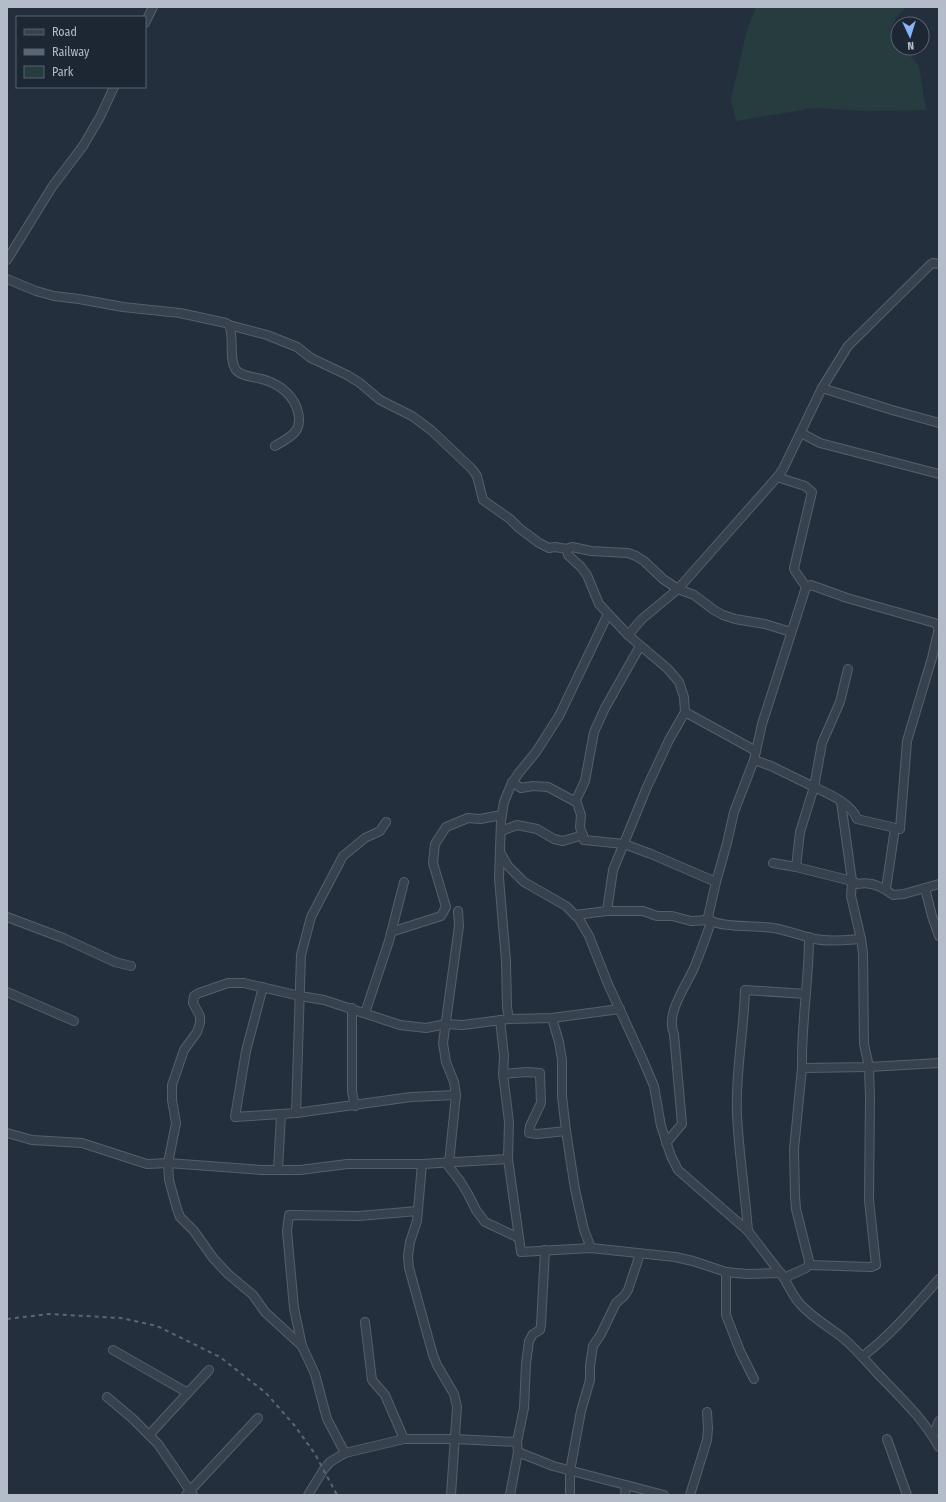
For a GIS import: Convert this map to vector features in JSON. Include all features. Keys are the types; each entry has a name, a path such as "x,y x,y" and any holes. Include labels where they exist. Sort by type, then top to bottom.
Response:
{"street":[{"path":"146,21 153,7"},
{"path":"7,260 52,187 83,146 100,118 114,88"},
{"path":"628,634 642,618 678,589 777,477 783,469 822,388 848,346 930,265 933,263 939,264"},
{"path":"7,279 54,296 123,307 180,313 226,323 267,335 297,347 311,358 360,383 380,400 412,416 431,430 472,469 477,476 484,501 507,516 519,528 539,543 549,548 555,547 567,549 572,547 591,551 628,553 644,561 663,579 678,589 694,595 723,615 735,619 765,624 790,632"},
{"path":"230,325 232,334 233,361 236,370 242,374 274,383 292,397 295,402 300,421 299,429 292,436 275,446"},
{"path":"822,388 939,423"},
{"path":"801,433 820,442 939,474"},
{"path":"777,477 805,486 812,492 794,568 806,587"},
{"path":"567,549 568,555 588,576 599,604 640,646 668,669 679,682 684,697 685,712 669,740 647,787 613,870 606,911"},
{"path":"754,760 771,766 836,797 850,808 858,819 900,829 908,741 939,628 935,623 847,598 811,585 806,587"},
{"path":"666,1143 682,1124 674,1034 671,1028 674,1016 681,992 692,973 710,921 708,917 734,812 754,760 762,724 790,632 806,587"},
{"path":"608,614 559,716 536,752 512,782 504,802 502,815 500,897 506,961 507,1007 505,1020 503,1074 509,1122 508,1159 521,1252 591,1248 675,1257 693,1261 726,1272 782,1276 806,1268 809,1265 871,1267 876,1265 868,1200 870,1098 869,1068 864,1044 863,953 851,896 852,881 841,802"},
{"path":"640,646 604,708 594,732 585,781 576,800 581,815 580,827 584,840 624,844 716,882"},
{"path":"796,867 800,832 814,787 822,742 840,702 848,669"},
{"path":"685,712 756,751"},
{"path":"512,782 521,788 533,786 548,788 576,802 576,800"},
{"path":"391,932 441,916 446,907 433,863 435,844 446,827 468,818 480,819 502,815"},
{"path":"296,1113 301,955 311,917 343,856 365,838 380,831 386,822"},
{"path":"501,831 517,825 537,830 554,839 563,841 583,835"},
{"path":"886,889 895,828"},
{"path":"500,852 508,866 524,882 566,906 575,915 589,936 608,984 654,1086 661,1126 666,1143 678,1170 748,1231 782,1276 800,1304 815,1318 843,1338 863,1356 876,1372 906,1401 933,1436 939,1447"},
{"path":"773,863 796,867 852,881 858,884 864,882 872,883 886,889 893,895 904,894 939,884"},
{"path":"365,1013 391,932 404,882"},
{"path":"925,888 939,936"},
{"path":"458,911 459,926 443,1043 446,1062 454,1082 456,1095 447,1163 485,1222 498,1229 516,1235 519,1238"},
{"path":"575,915 606,911 643,911 657,916 672,916 691,921 710,921 727,925 772,927 809,937 838,941 861,940"},
{"path":"7,917 63,938 115,962 131,966"},
{"path":"809,937 802,1042 802,1068 794,1150 796,1209 809,1265"},
{"path":"302,1346 265,1312 253,1296 228,1274 213,1258 194,1231 180,1217 169,1180 168,1163 176,1123 172,1100 172,1085 184,1050 197,1032 200,1023 200,1016 193,1003 194,996 228,983 244,983 324,1000 400,1025 426,1028 446,1024 463,1025 505,1020 552,1018 620,1009"},
{"path":"263,987 246,1051 235,1117 296,1113 411,1097 456,1095"},
{"path":"748,1231 737,1115 737,1088 745,990 806,994"},
{"path":"7,992 74,1021"},
{"path":"352,1008 352,1086 355,1106"},
{"path":"552,1018 559,1042 562,1060 562,1096 579,1209 584,1230 591,1248"},
{"path":"802,1068 869,1068 939,1063"},
{"path":"503,1074 527,1072 540,1073 541,1103 530,1126 529,1133 537,1134 566,1130"},
{"path":"278,1170 281,1114"},
{"path":"7,1133 32,1140 82,1143 147,1164 168,1163 212,1167 300,1170 347,1164 422,1164 508,1159"},
{"path":"422,1164 416,1221 408,1256 409,1268 435,1360 454,1394 457,1407 451,1495"},
{"path":"344,1453 327,1420 315,1374 302,1346 294,1308 287,1231 289,1215 359,1216 417,1211"},
{"path":"510,1495 518,1452 517,1442 524,1408 526,1364 529,1341 533,1334 540,1330 541,1325 545,1250"},
{"path":"570,1495 570,1471 581,1411 590,1380 590,1366 593,1346 601,1334 616,1303 628,1290 640,1254"},
{"path":"726,1272 726,1315 740,1351 754,1379"},
{"path":"863,1356 880,1343 897,1326 939,1279"},
{"path":"365,1322 372,1380 385,1395 404,1439"},
{"path":"113,1350 188,1393"},
{"path":"149,1435 209,1370"},
{"path":"107,1397 133,1419 158,1444 189,1493 258,1418"},
{"path":"690,1495 707,1440 707,1412"},
{"path":"933,1436 939,1421"},
{"path":"308,1495 330,1462 344,1453 404,1439 455,1439 517,1442"},
{"path":"887,1439 907,1495"},
{"path":"518,1452 553,1466 664,1495"},
{"path":"625,1495 626,1485"}],"green space":[{"path":"756,7 907,7 897,16 890,16 890,56 911,56 919,66 926,110 866,111 814,108 736,121 731,99 747,30"}],"railway":[{"path":"7,1319 49,1314 121,1318 157,1326 220,1357 266,1393 295,1426 315,1454 337,1495"}]}
